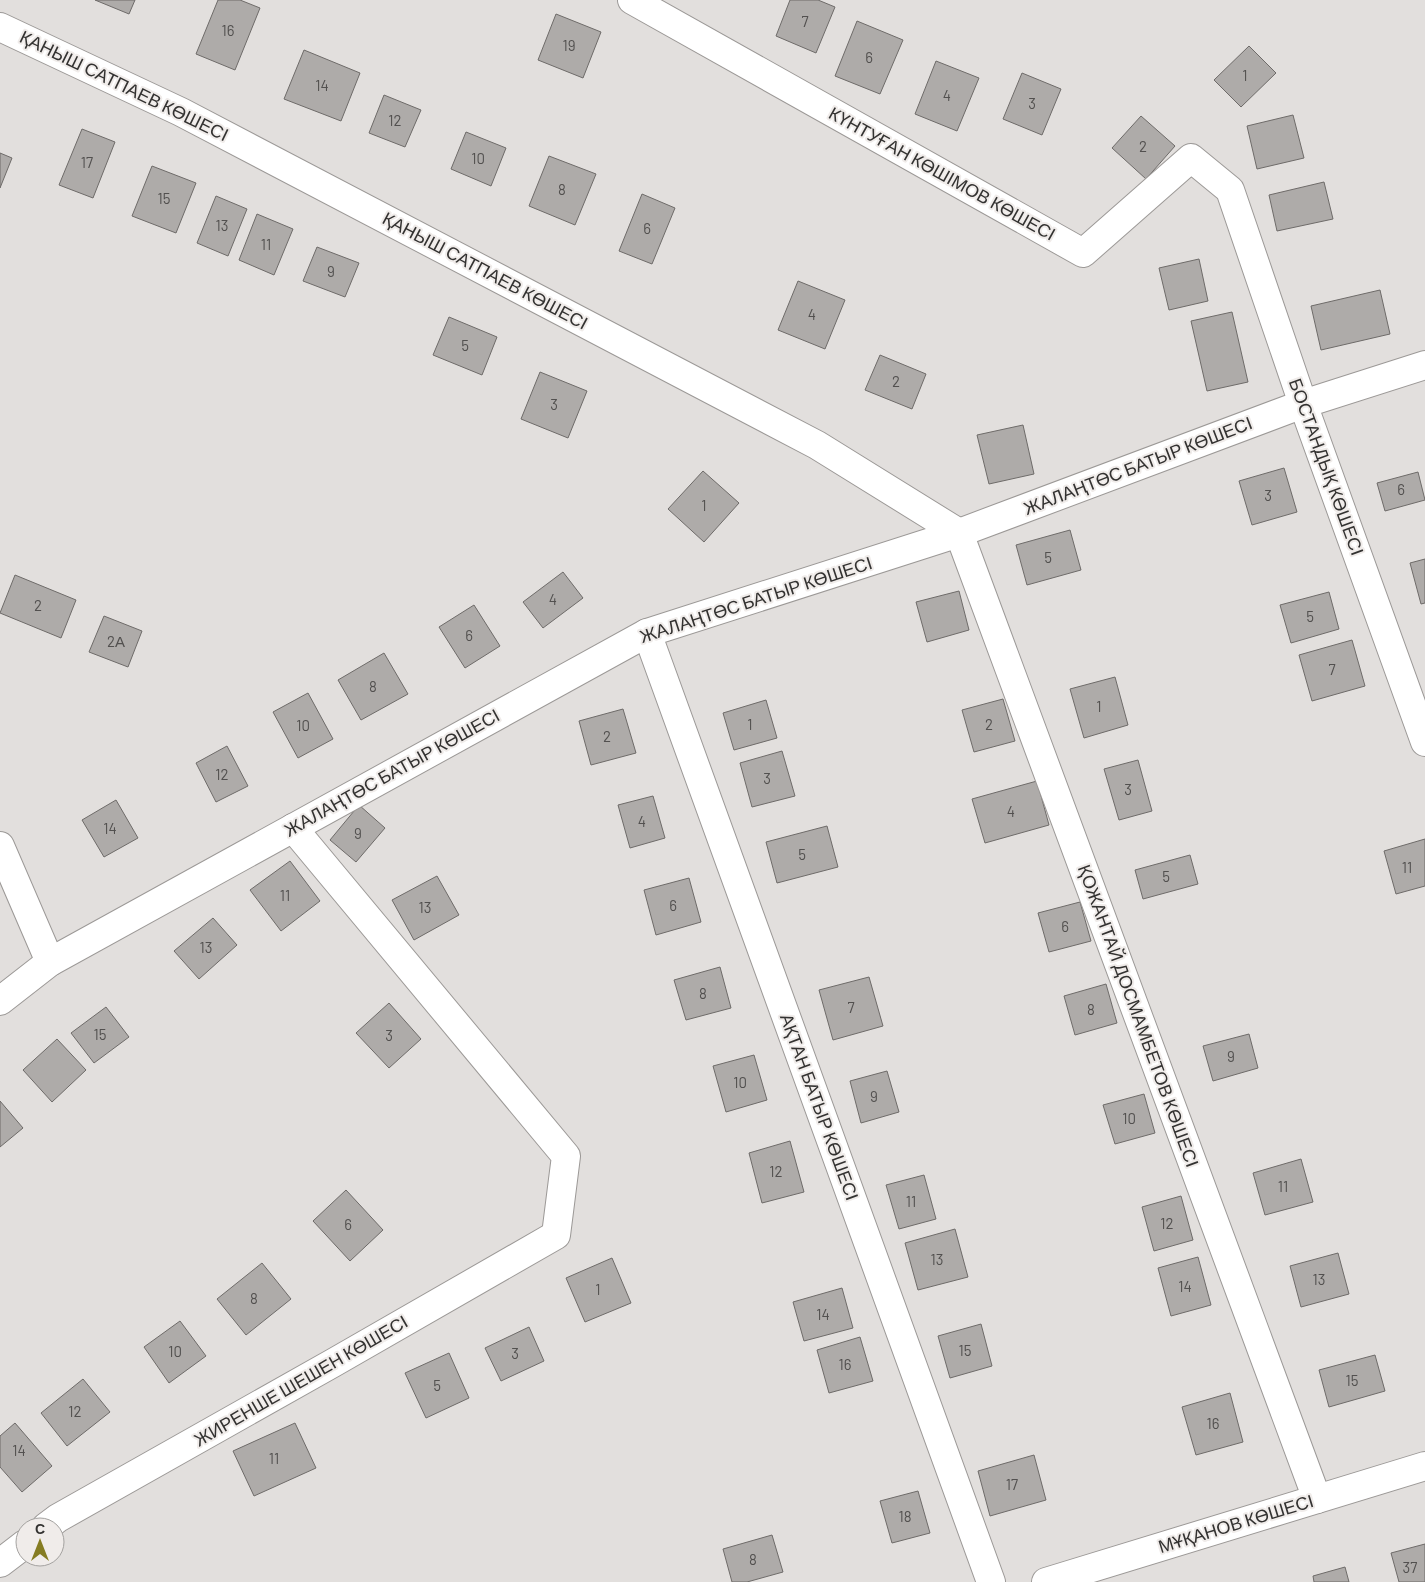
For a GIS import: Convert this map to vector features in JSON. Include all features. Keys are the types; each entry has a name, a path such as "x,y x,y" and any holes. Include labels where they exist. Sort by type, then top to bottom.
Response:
{"street":[{"name":"КҮНТУҒАН КӨШІМОВ КӨШЕСІ","path":"632,0 1083,253 1191,158 1230,190"},
{"name":"ҚАНЫШ САТПАЕВ КӨШЕСІ","path":"0,27 181,112 808,440 959,533"},
{"name":"БОСТАНДЫҚ КӨШЕСІ","path":"1230,190 1303,404 1425,742"},
{"name":"ЖАЛАҢТӨС БАТЫР КӨШЕСІ","path":"0,1001 50,962 647,633 959,533 1303,404 1425,365"},
{"name":"ҚОЖАНТАЙ ДОСМАМБЕТОВ КӨШЕСІ","path":"959,533 1317,1499"},
{"name":"АҚТАН БАТЫР КӨШЕСІ","path":"647,633 991,1582"},
{"name":"ЖИРЕНШЕ ШЕШЕН КӨШЕСІ","path":"60,1517 556,1235 566,1156 293,828"},
{"path":"0,846 50,962"},
{"name":"МҰҚАНОВ КӨШЕСІ","path":"1046,1582 1425,1466"},
{"path":"0,1563 15,1552"}],"building":[{"path":"95,0 135,0 129,14"},
{"path":"218,0 240,0 260,8 235,70 196,54"},
{"path":"790,0 818,0 835,7 816,53 776,36"},
{"path":"556,14 601,32 583,78 538,60"},
{"path":"857,21 903,40 880,94 835,76"},
{"path":"1249,46 1276,73 1241,107 1214,80"},
{"path":"304,50 360,73 341,121 284,99"},
{"path":"936,61 979,78 957,131 915,114"},
{"path":"1022,73 1061,89 1042,135 1003,119"},
{"path":"384,95 421,110 405,147 369,133"},
{"path":"1293,115 1304,158 1257,169 1247,126"},
{"path":"1141,116 1175,146 1146,179 1112,148"},
{"path":"82,129 115,142 93,198 59,185"},
{"path":"466,132 506,148 491,186 451,169"},
{"path":"0,153 12,158 0,188"},
{"path":"549,156 596,174 575,225 529,206"},
{"path":"152,166 196,183 176,233 132,216"},
{"path":"1324,182 1333,219 1277,231 1269,195"},
{"path":"642,194 675,208 652,264 619,251"},
{"path":"216,196 247,209 228,256 197,243"},
{"path":"257,214 293,229 274,275 239,260"},
{"path":"317,247 359,263 345,297 303,281"},
{"path":"1199,259 1208,301 1169,310 1159,268"},
{"path":"798,281 845,300 825,349 778,330"},
{"path":"1380,290 1390,334 1321,350 1311,306"},
{"path":"1232,312 1248,382 1207,391 1191,321"},
{"path":"449,317 497,337 482,375 433,355"},
{"path":"880,355 926,374 912,409 865,390"},
{"path":"540,372 587,391 568,438 521,419"},
{"path":"1023,425 1034,474 989,484 977,435"},
{"path":"1284,468 1297,512 1252,525 1239,481"},
{"path":"703,471 739,503 704,542 668,509"},
{"path":"1418,472 1425,500 1385,511 1377,483"},
{"path":"1070,530 1081,570 1027,585 1016,545"},
{"path":"1425,559 1425,603 1421,604 1410,563"},
{"path":"563,572 583,598 543,628 523,602"},
{"path":"15,575 76,600 61,638 0,613"},
{"path":"959,591 969,630 927,642 916,602"},
{"path":"1329,592 1339,629 1291,643 1280,605"},
{"path":"474,605 500,646 465,668 439,627"},
{"path":"104,616 142,631 128,667 89,652"},
{"path":"1352,640 1365,686 1312,701 1299,655"},
{"path":"384,653 408,694 361,720 338,680"},
{"path":"1115,677 1128,725 1084,738 1070,689"},
{"path":"308,693 333,739 298,758 273,712"},
{"path":"1003,699 1015,741 974,752 962,710"},
{"path":"766,700 777,738 734,750 723,713"},
{"path":"623,709 636,753 591,765 579,721"},
{"path":"227,746 248,786 216,802 196,763"},
{"path":"782,751 795,796 752,807 740,763"},
{"path":"1138,760 1152,811 1119,820 1104,769"},
{"path":"1037,781 1049,825 985,843 972,799"},
{"path":"653,796 665,838 630,848 618,805"},
{"path":"116,800 138,838 104,857 82,820"},
{"path":"359,805 385,828 356,862 330,840"},
{"path":"827,826 838,867 777,883 766,842"},
{"path":"1425,839 1425,886 1396,894 1384,851"},
{"path":"1190,855 1198,884 1143,899 1135,870"},
{"path":"290,861 320,901 281,931 250,890"},
{"path":"437,876 459,915 414,940 392,900"},
{"path":"689,878 701,922 656,935 644,890"},
{"path":"1080,902 1091,941 1049,952 1038,913"},
{"path":"213,918 237,945 199,979 174,951"},
{"path":"720,967 731,1008 686,1020 674,980"},
{"path":"869,977 883,1026 833,1040 819,990"},
{"path":"1106,984 1117,1023 1075,1035 1064,996"},
{"path":"389,1003 421,1039 389,1068 356,1033"},
{"path":"106,1007 129,1037 94,1063 71,1033"},
{"path":"1249,1034 1258,1068 1213,1081 1203,1046"},
{"path":"57,1039 86,1070 52,1102 23,1070"},
{"path":"754,1055 767,1100 726,1112 713,1066"},
{"path":"887,1071 899,1112 861,1123 850,1081"},
{"path":"1144,1094 1155,1133 1115,1144 1103,1105"},
{"path":"0,1101 23,1128 0,1147"},
{"path":"790,1141 804,1192 762,1203 749,1153"},
{"path":"1301,1159 1313,1202 1265,1215 1253,1173"},
{"path":"924,1175 936,1219 899,1229 886,1185"},
{"path":"346,1190 383,1230 350,1261 313,1221"},
{"path":"1181,1196 1193,1240 1154,1251 1142,1207"},
{"path":"955,1229 968,1277 918,1290 905,1243"},
{"path":"1338,1253 1349,1294 1301,1307 1290,1266"},
{"path":"1198,1257 1211,1305 1171,1316 1158,1268"},
{"path":"612,1258 631,1303 585,1322 566,1278"},
{"path":"262,1263 291,1299 246,1335 217,1299"},
{"path":"842,1288 853,1328 804,1341 793,1302"},
{"path":"180,1321 206,1356 169,1383 144,1347"},
{"path":"981,1324 992,1366 950,1378 938,1336"},
{"path":"529,1327 544,1361 501,1381 485,1348"},
{"path":"860,1337 873,1381 829,1393 817,1350"},
{"path":"449,1353 469,1398 426,1418 405,1373"},
{"path":"1375,1355 1385,1391 1329,1407 1319,1370"},
{"path":"83,1379 110,1412 67,1446 41,1413"},
{"path":"1230,1393 1243,1442 1196,1455 1182,1407"},
{"path":"15,1423 52,1466 22,1492 0,1467 0,1436"},
{"path":"295,1423 316,1468 254,1496 233,1451"},
{"path":"1034,1455 1046,1500 990,1516 978,1471"},
{"path":"918,1491 930,1533 892,1543 880,1501"},
{"path":"772,1535 783,1572 747,1582 732,1582 723,1549"},
{"path":"1425,1544 1425,1582 1399,1582 1391,1553"},
{"path":"1345,1567 1349,1582 1314,1582 1313,1576"}]}
